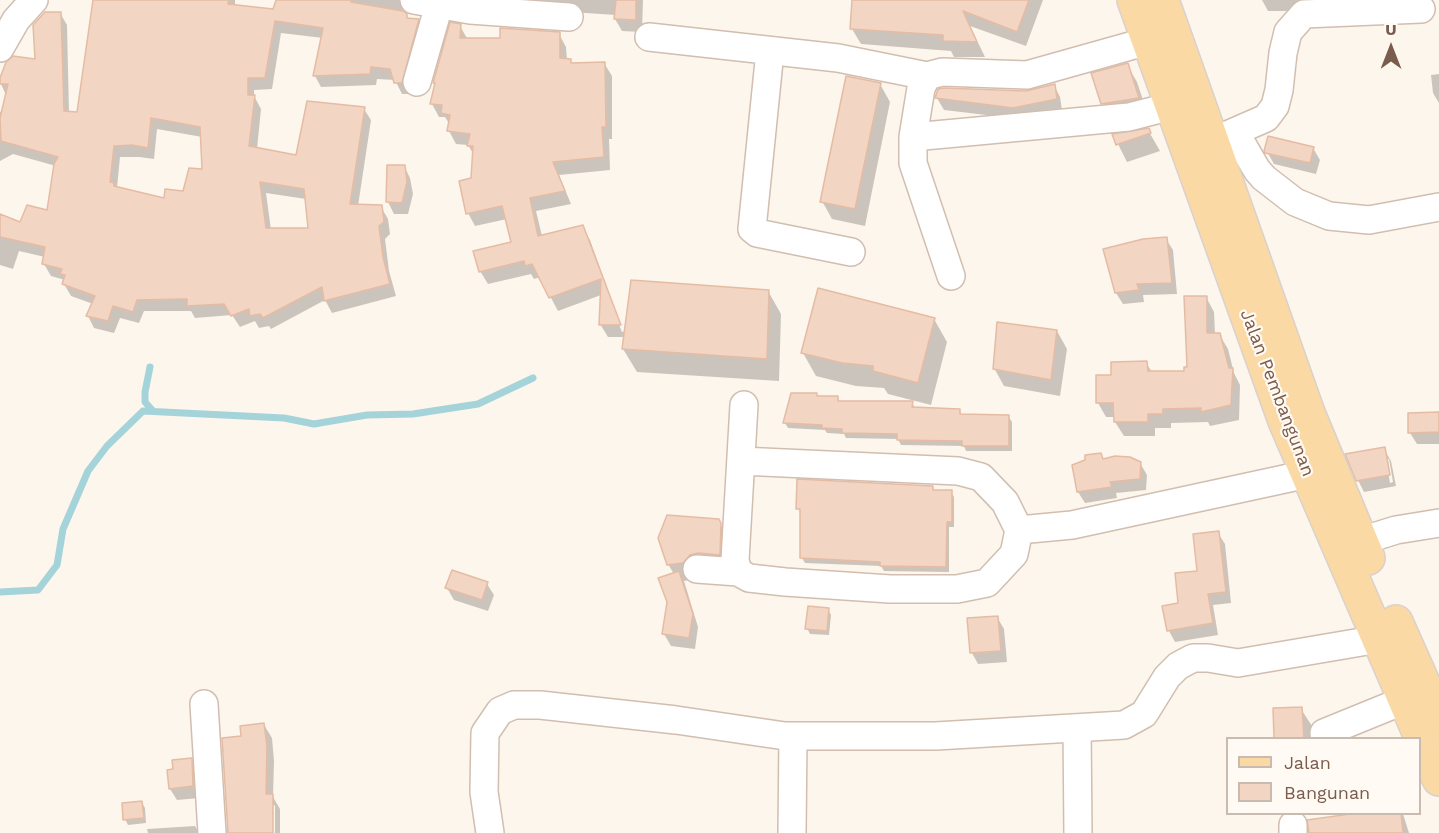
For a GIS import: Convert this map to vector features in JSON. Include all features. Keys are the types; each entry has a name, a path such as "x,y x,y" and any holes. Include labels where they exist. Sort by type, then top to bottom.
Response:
{"main road":[{"name":"Jalan Pembangunan","path":"1134,0 1285,421 1319,471 1361,541 1439,719"},
{"name":"Jalan Pembangunan","path":"1162,0 1223,137 1308,413 1319,471 1379,639 1421,737"},
{"name":"Jalan Pembangunan","path":"1421,737 1439,779"}],"street":[{"path":"0,48 16,20 34,0"},
{"path":"417,82 427,3 470,10 569,17"},
{"path":"1421,9 1304,14 1288,32 1283,52 1280,90 1275,106 1266,118 1223,137 1264,178 1295,202 1329,216 1369,220 1439,207"},
{"path":"649,37 838,58 927,76 942,72 1028,75 1148,41"},
{"path":"770,51 752,229 757,233 851,252"},
{"path":"927,76 921,88 913,137 913,163 951,276"},
{"path":"913,137 1129,117 1172,106"},
{"path":"738,572 735,560 744,405"},
{"path":"697,568 738,572 749,578 785,582 890,589 957,589 987,583 1014,554 1019,530 1005,502 981,477 958,471 741,461"},
{"path":"1019,530 1072,525 1319,471"},
{"path":"1361,541 1396,530 1439,523"},
{"path":"490,833 484,792 485,733 500,711 514,705 540,705 676,720 794,736 936,736 1124,725 1144,714 1167,677 1178,666 1193,658 1238,663 1379,639"},
{"path":"1324,733 1405,700"},
{"path":"204,704 212,833"},
{"path":"1077,728 1078,833"},
{"path":"792,833 794,736"}],"building":[{"path":"93,0 229,0 228,4 273,9 276,0 352,0 351,2 403,11 407,14 407,18 419,19 402,83 394,83 390,69 371,67 370,74 313,76 323,28 275,21 265,78 248,78 248,95 255,95 249,146 296,155 307,101 365,107 350,204 382,205 384,222 379,226 383,257 390,284 324,301 322,287 263,318 260,314 250,316 249,309 231,316 224,304 187,306 187,299 137,300 133,312 113,306 108,321 86,316 95,296 62,284 65,275 60,274 62,269 42,264 45,247 0,237 0,214 20,222 27,205 47,210 54,164 58,157 1,141 0,118 8,84 0,84 0,78 6,62 13,56 35,59 33,25 45,12 61,12 64,111 77,112","holes":["151,118 200,127 202,169 189,168 183,191 165,189 164,198 114,186 114,183 110,182 114,146 132,145 148,148","260,182 304,189 308,228 266,228"]},
{"path":"616,0 636,0 636,20 614,19"},
{"path":"852,0 1029,0 1017,32 963,11 977,42 943,41 943,35 850,29"},
{"path":"450,22 461,24 460,38 500,38 500,28 560,32 560,58 571,59 571,63 605,62 606,127 602,127 604,157 553,162 565,191 530,198 538,236 583,225 621,325 599,325 601,279 549,298 532,264 525,266 524,261 479,272 473,251 511,242 502,206 466,214 459,181 471,178 473,146 467,146 470,134 447,131 450,115 441,113 442,105 430,104 435,83 433,83"},
{"path":"1128,63 1139,98 1101,104 1091,73"},
{"path":"846,76 881,83 855,209 820,202"},
{"path":"1055,84 1057,99 1013,108 935,98 938,89 944,88 1026,91"},
{"path":"1149,128 1151,133 1116,145 1112,134"},
{"path":"1268,136 1314,147 1310,163 1265,153"},
{"path":"387,165 405,165 407,182 402,203 386,202"},
{"path":"1167,237 1172,283 1137,284 1139,290 1115,293 1103,249 1143,239"},
{"path":"631,280 769,290 767,359 622,349"},
{"path":"818,288 935,318 918,383 873,371 873,366 842,363 801,353"},
{"path":"1184,296 1207,296 1207,333 1220,333 1229,368 1233,368 1231,405 1201,412 1201,408 1163,409 1163,414 1148,414 1148,422 1114,422 1113,403 1096,403 1096,375 1111,375 1111,362 1147,361 1148,371 1184,371 1184,367 1187,367"},
{"path":"997,322 1057,330 1051,380 993,369"},
{"path":"791,393 838,396 838,401 913,401 912,407 960,409 960,414 1009,415 1009,446 962,446 962,441 897,440 897,434 842,433 842,429 822,428 822,425 783,423"},
{"path":"1439,412 1439,432 1408,433 1408,413"},
{"path":"1385,447 1390,475 1356,481 1345,454"},
{"path":"1101,453 1103,459 1115,456 1130,457 1141,462 1140,479 1110,482 1112,487 1077,492 1072,465 1085,460 1085,455"},
{"path":"797,479 933,486 933,490 952,490 952,522 947,522 946,567 880,566 880,562 800,558 800,509 796,509"},
{"path":"667,515 719,519 721,523 720,555 698,553 690,555 683,563 667,565 658,538"},
{"path":"1219,531 1226,592 1208,594 1213,623 1167,631 1162,606 1178,603 1175,573 1197,571 1193,534"},
{"path":"452,570 488,582 482,600 445,588"},
{"path":"679,571 693,614 689,638 662,634 667,602 658,578"},
{"path":"808,606 829,608 827,631 805,629"},
{"path":"998,616 1001,651 970,653 967,618"},
{"path":"1302,707 1304,737 1274,737 1273,708"},
{"path":"264,723 267,746 266,794 273,794 273,833 228,833 222,738 241,736 240,726"},
{"path":"192,758 193,786 169,789 167,770 173,769 172,760"},
{"path":"142,801 144,818 123,820 122,803"},
{"path":"1343,815 1401,815 1403,833 1309,833 1307,820"}],"waterway":[{"path":"150,367 145,402 153,411"},
{"path":"0,592 38,590 57,565 63,529 88,471 107,446 143,411 284,418 314,424 367,415 413,414 478,404 533,378"}]}
